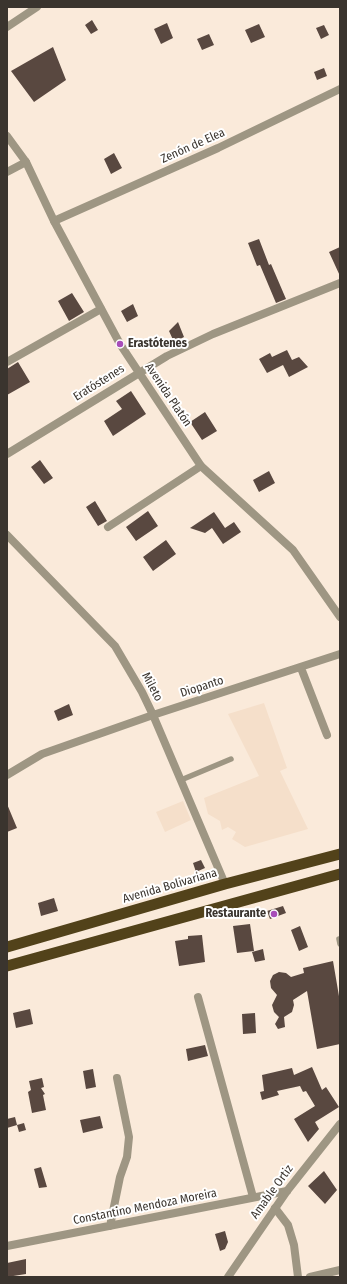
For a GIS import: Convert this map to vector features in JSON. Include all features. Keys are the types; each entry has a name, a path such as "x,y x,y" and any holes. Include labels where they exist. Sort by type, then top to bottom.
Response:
{"highway":[{"name":"Avenida Bolivariana","path":"7,947 226,884 340,854"},
{"path":"7,966 340,874"}],"street":[{"path":"7,27 37,7"},
{"name":"Zenón de Elea","path":"54,221 218,148 340,89"},
{"name":"Avenida Platón","path":"7,136 26,162 54,221 120,344 201,466 293,550 339,611"},
{"path":"7,172 26,162"},
{"name":"Eratóstenes","path":"7,454 138,372 167,356 213,334 340,283"},
{"path":"7,362 101,309"},
{"path":"108,527 201,466"},
{"name":"Mileto","path":"7,535 115,646 142,692 153,715 226,884"},
{"name":"Diopanto","path":"7,775 42,754 153,715 301,668 340,654"},
{"path":"301,668 327,735"},
{"path":"198,996 253,1197"},
{"path":"110,1226 120,1177 127,1157 129,1137 117,1078"},
{"name":"Amable Ortiz","path":"228,1277 287,1191 340,1124"},
{"name":"Constantino Mendoza Moreira","path":"7,1246 287,1191"},
{"path":"275,1208 288,1225 294,1245 298,1277"},
{"path":"310,1277 340,1270"}],"lane":[{"path":"181,780 231,759"}],"shaded area":[{"path":"264,703 287,768 280,771 308,829 245,847 232,839 236,832 228,827 222,830 220,821 208,814 204,798 259,776 228,714"},
{"path":"183,801 191,820 165,832 156,812"}],"building":[{"path":"92,20 98,30 91,34 85,25"},
{"path":"167,23 173,38 161,44 154,29"},
{"path":"259,24 265,37 251,43 245,30"},
{"path":"324,25 329,35 321,39 316,28"},
{"path":"209,34 214,45 202,50 197,39"},
{"path":"53,47 66,80 34,102 11,71"},
{"path":"324,68 327,76 317,80 314,72"},
{"path":"114,153 122,168 111,174 104,159"},
{"path":"259,239 269,265 271,264 286,299 276,303 260,265 257,266 248,243"},
{"path":"340,247 340,276 329,252"},
{"path":"72,293 84,312 69,321 58,301"},
{"path":"133,304 138,316 127,322 121,311"},
{"path":"178,322 184,337 174,342 169,331"},
{"path":"287,350 292,360 299,357 308,367 289,377 283,365 267,373 259,359 270,353 272,357"},
{"path":"18,362 30,382 7,395 7,369"},
{"path":"131,391 146,414 113,436 104,421 122,409 116,401"},
{"path":"205,412 217,431 202,440 190,422"},
{"path":"40,460 53,478 44,484 31,467"},
{"path":"269,471 275,483 259,492 253,480"},
{"path":"95,501 107,521 98,526 86,507"},
{"path":"148,511 158,526 136,541 126,527"},
{"path":"214,512 225,528 234,522 241,532 223,544 212,528 205,533 190,528"},
{"path":"166,540 176,554 153,571 143,557"},
{"path":"69,704 73,715 58,721 54,711"},
{"path":"7,804 17,828 7,832"},
{"path":"201,860 205,868 196,872 193,863"},
{"path":"54,898 58,911 41,916 38,903"},
{"path":"283,906 286,913 270,919 267,911"},
{"path":"250,924 254,951 237,953 233,926"},
{"path":"300,926 308,947 299,951 291,930"},
{"path":"202,935 205,962 179,966 175,941 188,939 188,936"},
{"path":"263,949 265,960 255,962 252,952"},
{"path":"333,961 340,1002 340,1044 317,1049 307,991 293,1000 294,1005 292,1012 284,1017 285,1027 278,1029 275,1024 279,1017 274,1012 272,1005 277,995 271,988 270,981 273,975 279,972 286,973 291,977 304,973 303,968"},
{"path":"30,1009 33,1024 16,1028 13,1013"},
{"path":"255,1013 256,1033 243,1034 242,1014"},
{"path":"205,1045 208,1056 188,1061 186,1049"},
{"path":"312,1067 322,1090 326,1087 339,1107 315,1122 319,1129 308,1142 294,1119 315,1106 306,1091 303,1092 300,1086 277,1091 279,1095 262,1100 260,1092 264,1091 262,1075 292,1068 294,1075"},
{"path":"93,1069 96,1087 86,1089 83,1071"},
{"path":"42,1078 44,1087 41,1088 45,1094 43,1095 46,1110 32,1113 28,1092 31,1090 29,1081"},
{"path":"100,1116 103,1128 83,1133 80,1120"},
{"path":"15,1117 17,1125 7,1128 7,1119"},
{"path":"24,1123 26,1130 19,1132 17,1125"},
{"path":"41,1167 47,1187 39,1188 34,1169"},
{"path":"324,1171 337,1190 325,1204 308,1186"},
{"path":"225,1231 228,1242 225,1249 220,1251 215,1234"},
{"path":"26,1259 26,1274 7,1277 7,1263"}],"place":[{"name":"Erastótenes","path":"120,344"},
{"name":"Restaurante","path":"274,914"}]}
